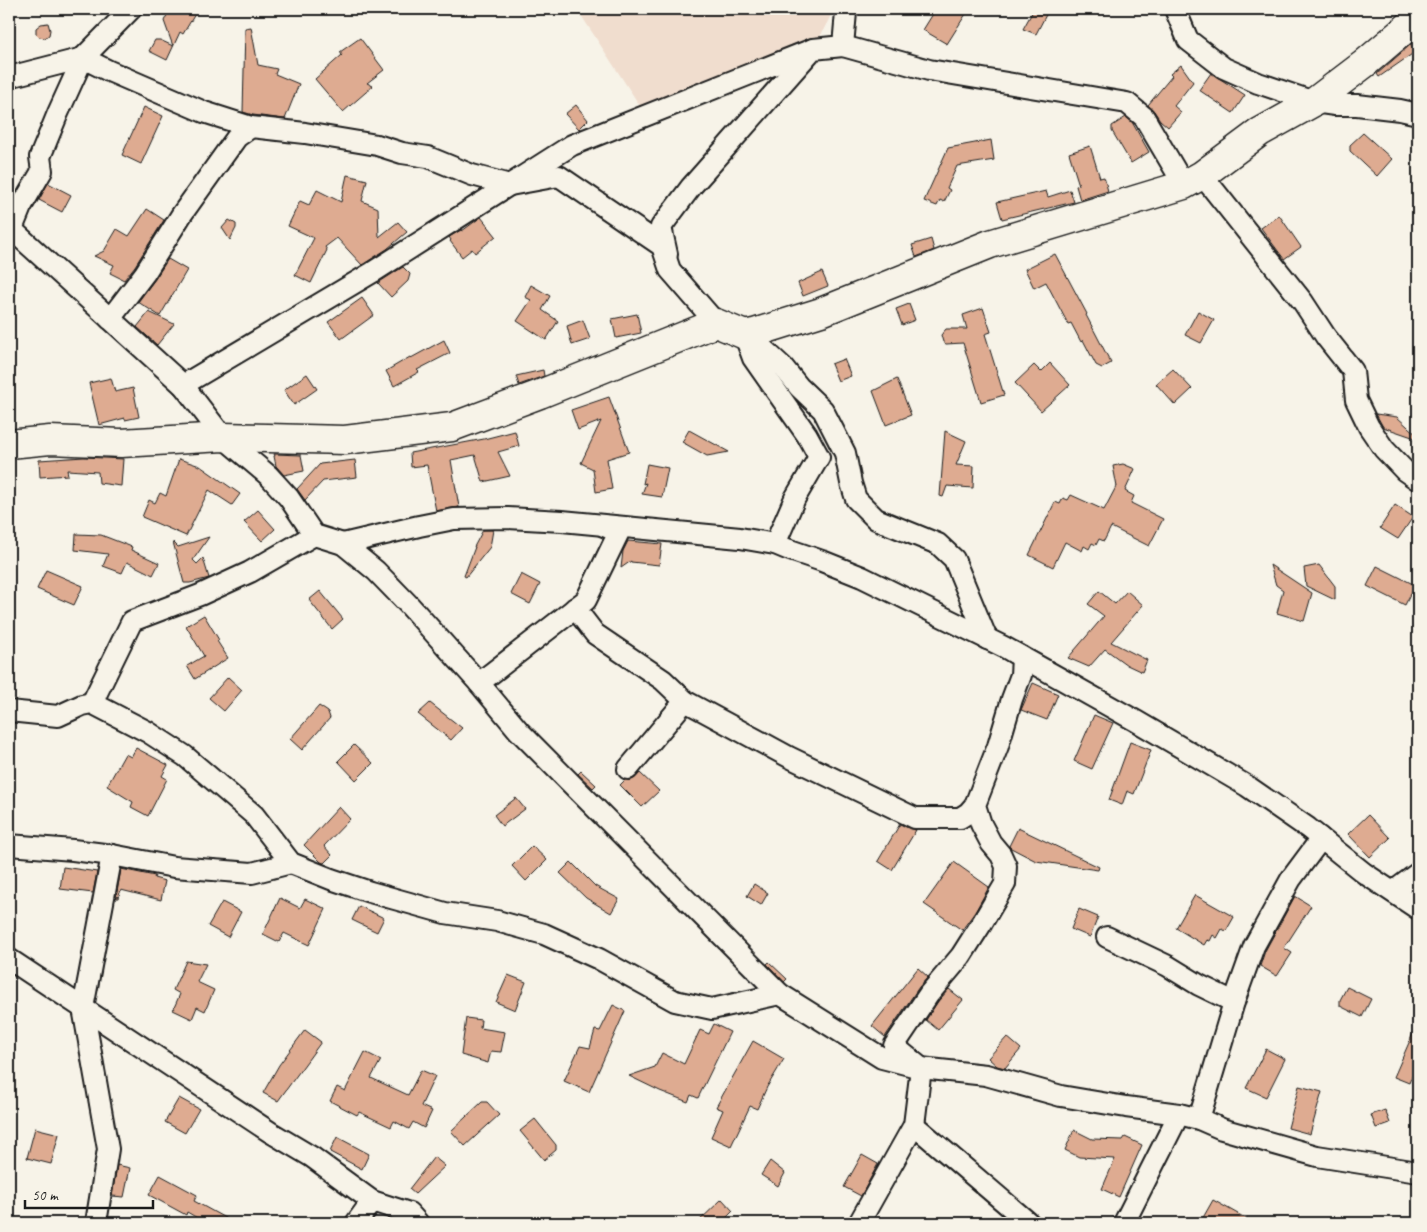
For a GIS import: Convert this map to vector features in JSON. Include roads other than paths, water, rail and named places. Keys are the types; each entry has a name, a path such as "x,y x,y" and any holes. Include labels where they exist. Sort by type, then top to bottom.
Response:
{"street":[{"path":"131,9 84,58 40,157 42,171 10,228 183,384 223,438 269,476 289,498 314,535 343,544 376,571 479,683 519,731 780,994 882,1058 921,1068 986,1075 1061,1096 1179,1114 1199,1119 1222,1129 1317,1156 1418,1172"},
{"path":"842,46 847,9"},
{"path":"1175,9 1188,40 1224,68 1314,102 1335,105 1357,105 1418,114"},
{"path":"749,334 821,312 990,244 1193,180 1260,132 1314,102 1364,64 1418,18"},
{"path":"183,384 373,272 572,146 813,49 842,46 929,70 1128,103 1144,117 1193,180 1303,302 1326,337 1353,371 1356,400 1369,427 1384,449 1418,480"},
{"path":"670,270 661,227 691,187 813,49"},
{"path":"9,77 84,58 109,71 204,112 251,127 305,133 377,145 402,153 428,157 472,175 510,185 558,176 662,246 670,270 716,323 749,334 783,366 799,387 823,410 845,452 856,499 876,519 938,544 954,559 995,643 1136,721 1247,786 1319,837 1364,873 1394,891 1418,909"},
{"path":"110,319 145,273 182,214 237,137 251,127"},
{"path":"9,444 50,440 121,443 223,438 345,440 452,427 540,394 716,323"},
{"path":"749,334 754,358 807,435 819,456 795,498 775,544"},
{"path":"343,544 454,519 508,518 562,521 740,538 775,544 862,577 1022,657 1021,675 998,746 975,805 960,818 915,818 789,757 684,701 663,680 595,634 575,608"},
{"path":"479,683 586,600 619,532 604,526"},
{"path":"92,703 132,621 250,572 314,535"},
{"path":"628,770 684,701"},
{"path":"9,711 58,716 92,703 148,732 185,756 254,815 291,863 331,879 445,913 497,921 544,934 599,959 675,1001 712,1009 780,994"},
{"path":"921,1068 894,1046 930,994 961,956 1005,884 1006,866 1001,855 990,844 975,805"},
{"path":"1199,1119 1234,1002 1254,946 1292,879 1320,840 1319,837"},
{"path":"9,845 112,854 174,867 252,872 291,863"},
{"path":"96,1223 108,1149 83,1008 112,854"},
{"path":"1394,891 1418,873"},
{"path":"1107,937 1168,966 1199,985 1234,1002"},
{"path":"9,958 270,1132 312,1157 372,1201 409,1214 418,1223"},
{"path":"859,1223 914,1125 921,1068"},
{"path":"1124,1223 1179,1114"},
{"path":"914,1125 1029,1223"},
{"path":"356,1223 372,1201"}]}
